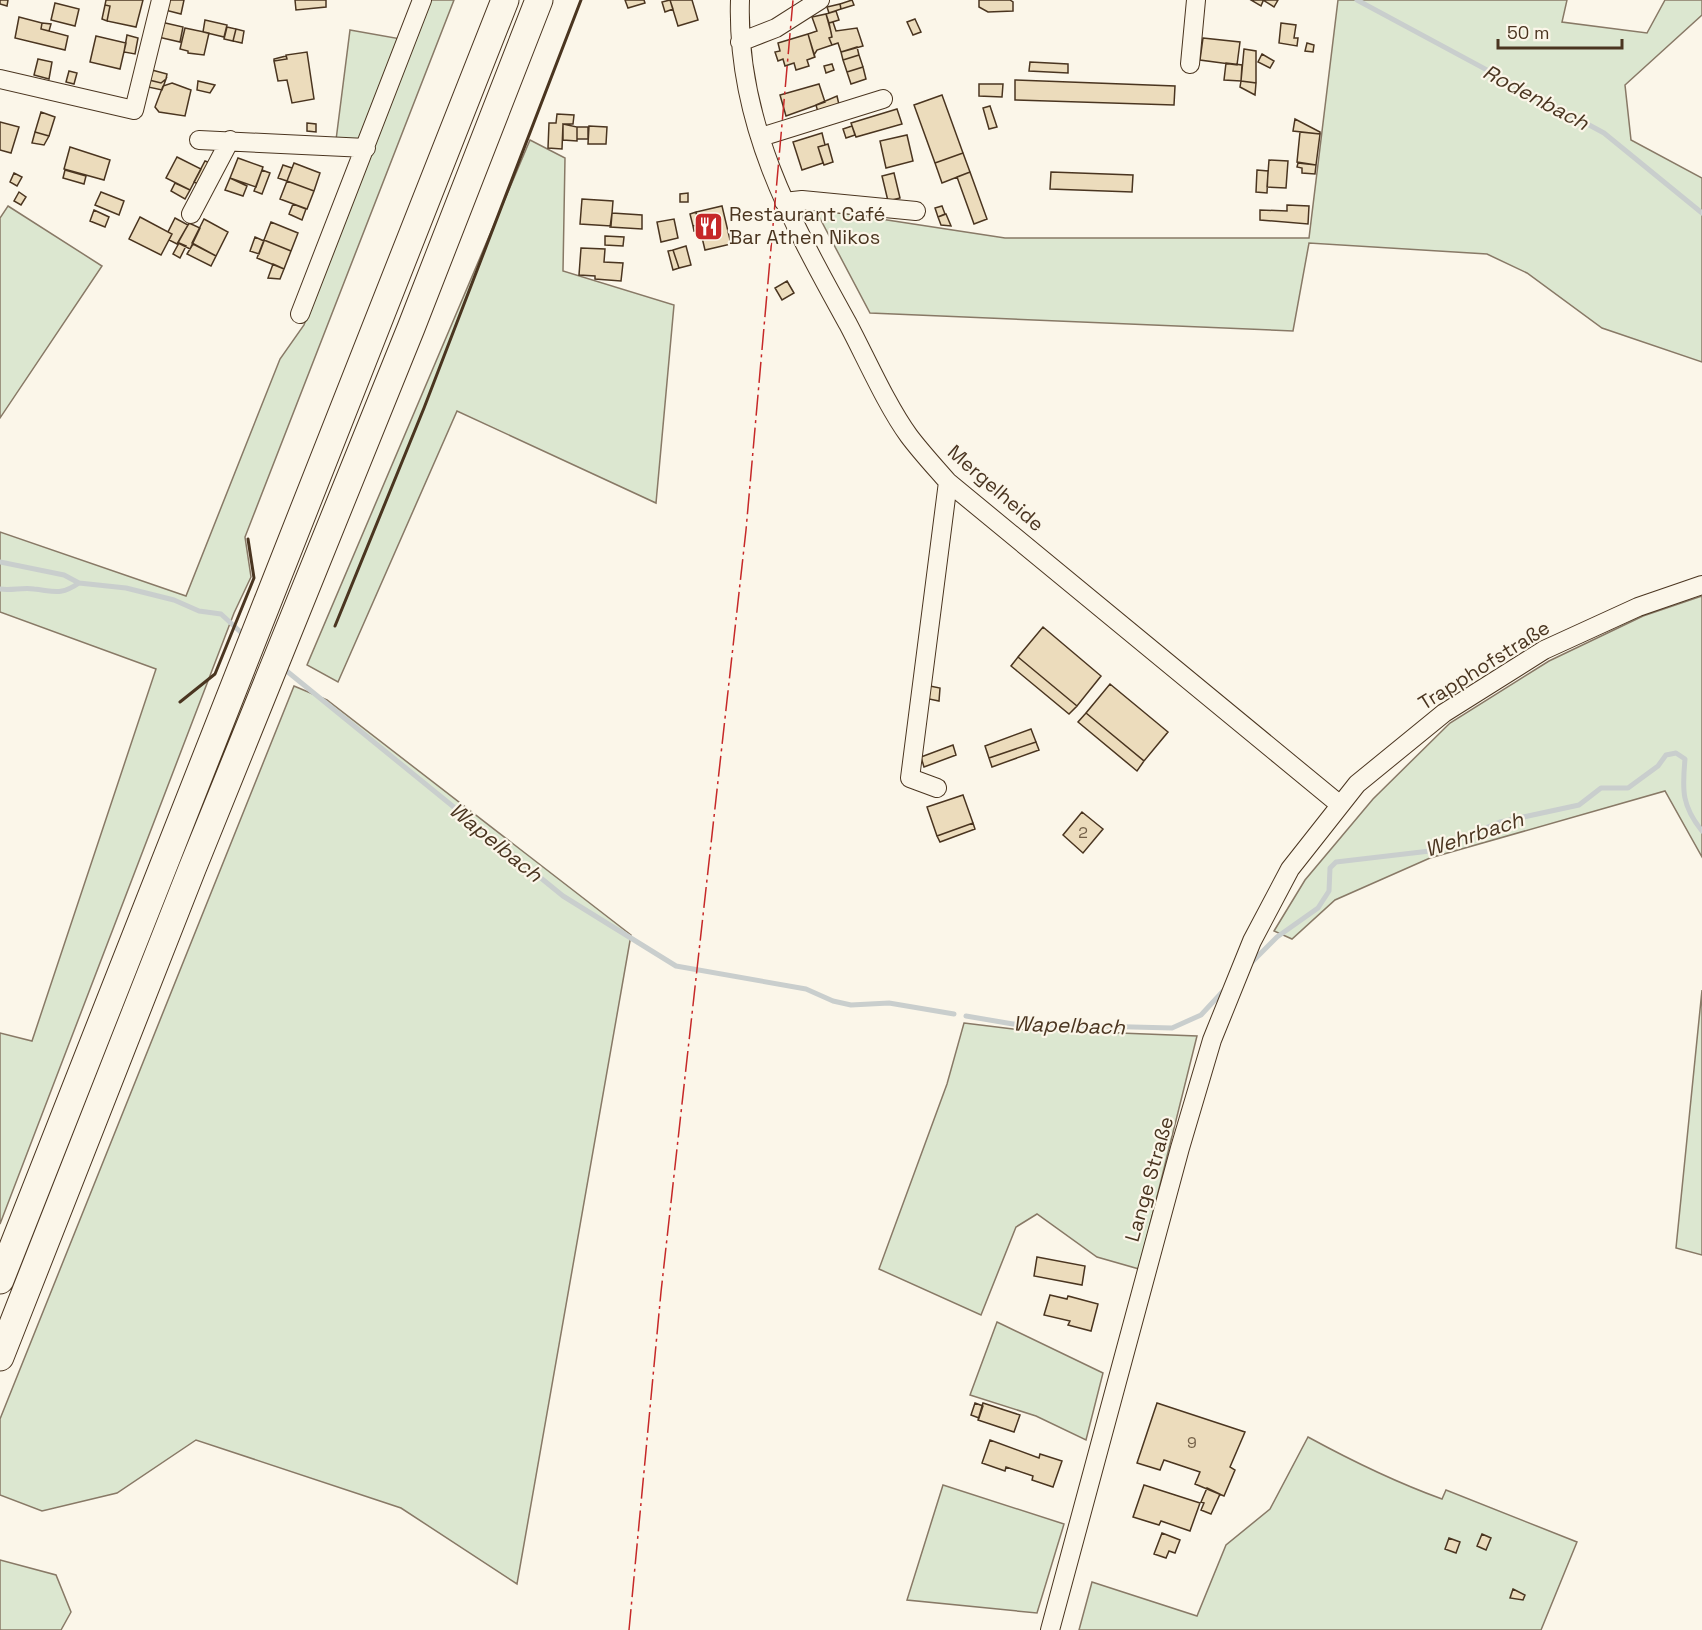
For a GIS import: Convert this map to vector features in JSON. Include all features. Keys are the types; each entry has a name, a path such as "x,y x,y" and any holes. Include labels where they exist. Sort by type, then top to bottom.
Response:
{"highway":[{"path":"0,1280 505,0"},
{"path":"0,1357 538,0"}],"street":[{"path":"0,79 134,110 161,0"},
{"path":"300,314 422,0"},
{"name":"Mergelheide","path":"740,0 740,42 750,106 784,202 794,226 909,435 948,482 1339,804"},
{"path":"740,42 776,28 820,0"},
{"path":"1190,64 1196,0"},
{"path":"761,137 883,99"},
{"path":"200,140 366,148"},
{"path":"191,214 230,140"},
{"path":"784,202 802,200 915,211"},
{"path":"937,788 910,778 948,482"},
{"name":"Trapphofstraße","path":"1367,775 1444,713 1544,650 1638,608 1702,585"},
{"name":"Lange Straße","path":"1052,1629 1177,1160 1212,1040 1252,941 1290,869 1339,804 1367,775"}],"green space":[{"path":"428,0 454,0 245,537 251,577 234,613 0,1224 0,1033 32,1041 156,669 0,612 0,532 186,596 280,359 304,325"},
{"path":"1338,0 1567,0 1562,22 1647,33 1665,0 1702,0 1702,15 1625,85 1631,140 1702,178 1702,362 1602,328 1527,273 1487,254 1309,243 1293,331 870,313 815,209 1005,238 1309,238"},
{"path":"350,30 401,39 358,141 336,140"},
{"path":"530,140 565,158 563,271 674,305 656,503 457,411 338,682 307,665"},
{"path":"8,206 102,266 0,418 0,218"},
{"path":"1702,596 1702,857 1665,791 1430,858 1335,900 1292,939 1274,931 1305,880 1373,799 1450,723 1549,661 1643,616"},
{"path":"294,686 327,700 631,935 517,1584 401,1508 196,1440 117,1493 42,1511 0,1495 0,1419"},
{"path":"1702,990 1702,1255 1676,1248"},
{"path":"964,1023 1013,1029 1197,1036 1139,1269 1097,1257 1037,1214 1016,1227 981,1315 879,1269 947,1084"},
{"path":"997,1322 1103,1373 1086,1440 1036,1416 970,1395"},
{"path":"1308,1437 1374,1471 1442,1499 1446,1490 1577,1542 1541,1630 1079,1630 1092,1582 1197,1616 1226,1545 1270,1509"},
{"path":"943,1485 1064,1524 1037,1613 907,1600"},
{"path":"0,1560 56,1575 71,1612 61,1630 0,1630"}],"building":[{"path":"0,0 8,0 7,6 0,4"},
{"path":"106,0 143,0 136,27 107,21 110,6 105,5"},
{"path":"167,0 184,0 181,14 165,10"},
{"path":"295,0 326,0 326,7 296,10"},
{"path":"625,0 644,0 645,3 628,8"},
{"path":"670,0 692,0 698,20 678,26"},
{"path":"670,0 673,9 665,12 662,2"},
{"path":"852,0 854,5 841,9 840,4"},
{"path":"979,0 1010,0 1013,2 1013,11 988,12 979,7"},
{"path":"1251,0 1263,0 1263,1 1261,6"},
{"path":"1263,0 1278,0 1274,7"},
{"path":"55,3 79,9 75,26 51,20"},
{"path":"840,4 841,9 829,13 827,7"},
{"path":"105,5 110,6 107,21 102,19"},
{"path":"836,11 839,20 829,23 826,14"},
{"path":"826,14 832,45 817,50 814,55 808,34 817,31 812,17"},
{"path":"19,17 42,23 41,29 68,36 65,50 15,38"},
{"path":"915,19 921,32 913,35 907,22"},
{"path":"205,20 227,25 224,37 203,32"},
{"path":"161,22 183,27 180,42 158,37"},
{"path":"833,22 836,31 857,28 863,46 841,52 838,43 832,45 829,38 832,37 829,23"},
{"path":"42,23 51,24 49,31 41,29"},
{"path":"1281,23 1296,25 1294,38 1298,38 1297,46 1279,43"},
{"path":"227,27 236,29 233,41 224,39"},
{"path":"185,28 209,33 204,55 188,53 180,49"},
{"path":"236,29 244,31 242,43 233,41"},
{"path":"808,34 815,57 807,60 809,66 796,70 794,63 785,66 783,59 778,61 775,52 780,51 778,43"},
{"path":"127,35 138,38 135,54 124,52"},
{"path":"96,36 126,43 120,69 90,62"},
{"path":"1203,38 1240,42 1237,65 1200,60"},
{"path":"1307,43 1314,45 1313,52 1305,51"},
{"path":"857,47 859,55 843,60 841,52"},
{"path":"1244,49 1256,51 1256,83 1241,81"},
{"path":"307,52 314,99 292,103 287,80 278,81 274,61 287,59 286,55"},
{"path":"1262,54 1274,61 1270,68 1258,62"},
{"path":"859,55 863,67 847,72 843,60"},
{"path":"286,56 287,59 274,61 274,59"},
{"path":"38,59 52,62 49,79 34,75"},
{"path":"1030,62 1068,64 1068,73 1029,71"},
{"path":"1226,63 1242,65 1241,81 1224,80"},
{"path":"832,64 834,70 826,73 824,66"},
{"path":"863,67 866,79 851,84 847,72"},
{"path":"152,70 167,74 166,79 161,83 149,80"},
{"path":"69,71 77,73 74,84 66,82"},
{"path":"166,79 162,90 148,87 149,80 161,83"},
{"path":"1015,80 1175,86 1174,105 1015,100"},
{"path":"198,81 215,85 210,93 197,90"},
{"path":"1241,81 1256,83 1255,95 1240,87"},
{"path":"172,83 191,90 185,116 159,112 155,107 163,86"},
{"path":"819,84 825,102 786,116 780,95"},
{"path":"979,84 1003,84 1002,97 979,96"},
{"path":"942,95 963,153 935,163 914,105"},
{"path":"837,96 840,109 819,116 816,105"},
{"path":"990,106 997,127 989,129 983,108"},
{"path":"897,109 902,124 856,137 851,123"},
{"path":"41,112 55,117 49,136 35,132"},
{"path":"557,114 574,115 573,124 563,124 562,149 548,148 549,123 556,123"},
{"path":"1295,119 1320,132 1320,134 1293,131"},
{"path":"0,122 19,127 11,153 0,150"},
{"path":"307,123 316,124 316,132 307,131"},
{"path":"563,124 577,127 577,141 563,140"},
{"path":"589,126 607,127 606,144 588,144"},
{"path":"852,126 855,135 846,138 843,129"},
{"path":"577,127 588,127 588,139 577,139"},
{"path":"35,132 49,136 44,145 32,143"},
{"path":"1300,132 1320,134 1316,165 1297,162"},
{"path":"822,133 825,145 818,147 823,163 802,170 793,142"},
{"path":"907,135 913,161 886,168 880,141"},
{"path":"828,144 833,162 824,165 818,147"},
{"path":"70,147 110,160 104,180 64,169"},
{"path":"963,153 970,172 942,183 935,163"},
{"path":"177,157 201,169 190,190 166,178"},
{"path":"238,158 263,167 256,187 230,178"},
{"path":"1269,160 1288,161 1286,188 1267,187"},
{"path":"205,161 213,164 202,186 194,182"},
{"path":"294,163 320,173 314,191 287,181"},
{"path":"1298,163 1316,165 1315,174 1302,173 1302,168 1297,167"},
{"path":"283,165 292,168 287,181 278,178"},
{"path":"65,170 86,176 84,184 63,178"},
{"path":"262,170 270,173 262,194 254,191"},
{"path":"1257,170 1268,171 1267,193 1256,192"},
{"path":"970,172 987,219 974,224 957,177"},
{"path":"1051,172 1133,175 1132,192 1050,189"},
{"path":"14,173 22,177 17,186 10,182"},
{"path":"894,173 900,198 888,201 882,176"},
{"path":"230,178 247,186 243,196 225,190"},
{"path":"287,181 314,191 307,209 280,199"},
{"path":"175,183 190,190 185,199 171,191"},
{"path":"19,192 26,197 21,205 14,201"},
{"path":"101,192 124,201 119,215 95,205"},
{"path":"688,193 688,202 680,202 680,194"},
{"path":"582,199 613,201 611,226 580,224"},
{"path":"293,204 306,209 302,220 289,214"},
{"path":"1287,205 1309,206 1308,224 1260,220 1260,210 1287,211"},
{"path":"722,206 731,244 705,250 700,229 694,231 693,226 699,225 696,212"},
{"path":"942,206 945,214 938,217 935,208"},
{"path":"94,210 109,217 105,227 90,221"},
{"path":"696,212 699,225 693,226 690,214"},
{"path":"612,213 642,215 642,229 610,227"},
{"path":"946,214 951,226 941,225 938,217"},
{"path":"140,217 172,234 161,255 129,239"},
{"path":"175,218 188,225 177,244 169,240 172,234 168,232"},
{"path":"204,219 228,232 216,256 192,243"},
{"path":"674,219 678,238 661,242 657,222"},
{"path":"271,222 298,233 291,251 264,240"},
{"path":"189,223 200,228 190,249 178,243"},
{"path":"605,236 624,237 623,246 605,245"},
{"path":"255,237 264,241 259,254 250,251"},
{"path":"264,240 291,251 284,269 257,258"},
{"path":"179,243 186,246 180,258 173,254"},
{"path":"193,244 216,256 211,266 187,254"},
{"path":"686,246 691,265 679,268 673,250"},
{"path":"581,248 605,249 604,262 623,263 621,281 579,275"},
{"path":"673,250 679,268 673,270 668,251"},
{"path":"273,264 284,269 280,279 268,278"},
{"path":"787,281 794,293 782,300 775,288"},
{"path":"1043,627 1101,676 1077,706 1018,657"},
{"path":"1018,657 1077,706 1069,714 1011,666"},
{"path":"1110,684 1168,732 1144,761 1086,713"},
{"path":"930,686 940,688 939,701 929,699"},
{"path":"1086,713 1144,761 1137,771 1078,722"},
{"path":"1031,729 1036,742 989,758 985,746"},
{"path":"1036,742 1039,750 992,767 989,758"},
{"path":"953,745 956,755 924,767 921,757"},
{"path":"963,795 973,823 937,836 927,807"},
{"path":"1082,812 1103,829 1083,853 1063,835"},
{"path":"973,823 975,829 940,842 937,836"},
{"path":"1037,1257 1085,1266 1082,1285 1034,1276"},
{"path":"1050,1295 1067,1299 1068,1296 1098,1304 1091,1331 1068,1325 1070,1321 1044,1315"},
{"path":"975,1403 983,1406 979,1418 971,1415"},
{"path":"983,1403 1020,1415 1014,1432 978,1420"},
{"path":"1157,1403 1245,1432 1230,1467 1235,1470 1224,1496 1195,1484 1200,1472 1164,1460 1160,1470 1137,1463"},
{"path":"990,1440 1039,1458 1040,1454 1062,1461 1053,1487 1032,1480 1033,1476 1006,1467 1005,1471 982,1463"},
{"path":"1144,1485 1200,1503 1190,1531 1161,1521 1159,1525 1133,1517"},
{"path":"1207,1488 1220,1494 1211,1514 1201,1510 1204,1503 1201,1502"},
{"path":"1162,1533 1180,1540 1175,1553 1169,1551 1166,1558 1154,1554"},
{"path":"1482,1534 1491,1538 1486,1550 1477,1546"},
{"path":"1449,1538 1460,1542 1456,1553 1445,1549"},
{"path":"1513,1589 1525,1595 1523,1600 1510,1598"}],"waterway":[{"name":"Rodenbach","path":"1357,0 1604,133 1702,213"},
{"name":"Wapelbach","path":"0,562 64,575 79,583 126,588 174,600 199,611 221,614 246,637"},
{"name":"Wapelbach","path":"0,589 57,592 67,590 79,583"},
{"name":"Wapelbach","path":"283,668 563,896 676,966 806,989 833,1001 851,1005 889,1003 954,1014"},
{"name":"Wehrbach","path":"1251,963 1277,937 1318,908 1329,891 1330,868 1336,862 1430,851 1500,822 1579,805 1601,788 1628,788 1658,766 1666,755 1676,753 1685,759 1685,798 1690,814 1702,831"},
{"name":"Wapelbach","path":"966,1016 1013,1024 1172,1028 1201,1015 1225,989"}],"wall":[{"path":"335,626 424,408 581,0"},
{"path":"180,702 215,674 254,578 248,539"}],"power":[{"path":"629,1630 661,1292 746,530 793,0"}],"place":[{"name":"Restaurant Café Bar Athen Nikos","path":"708,226"}]}
